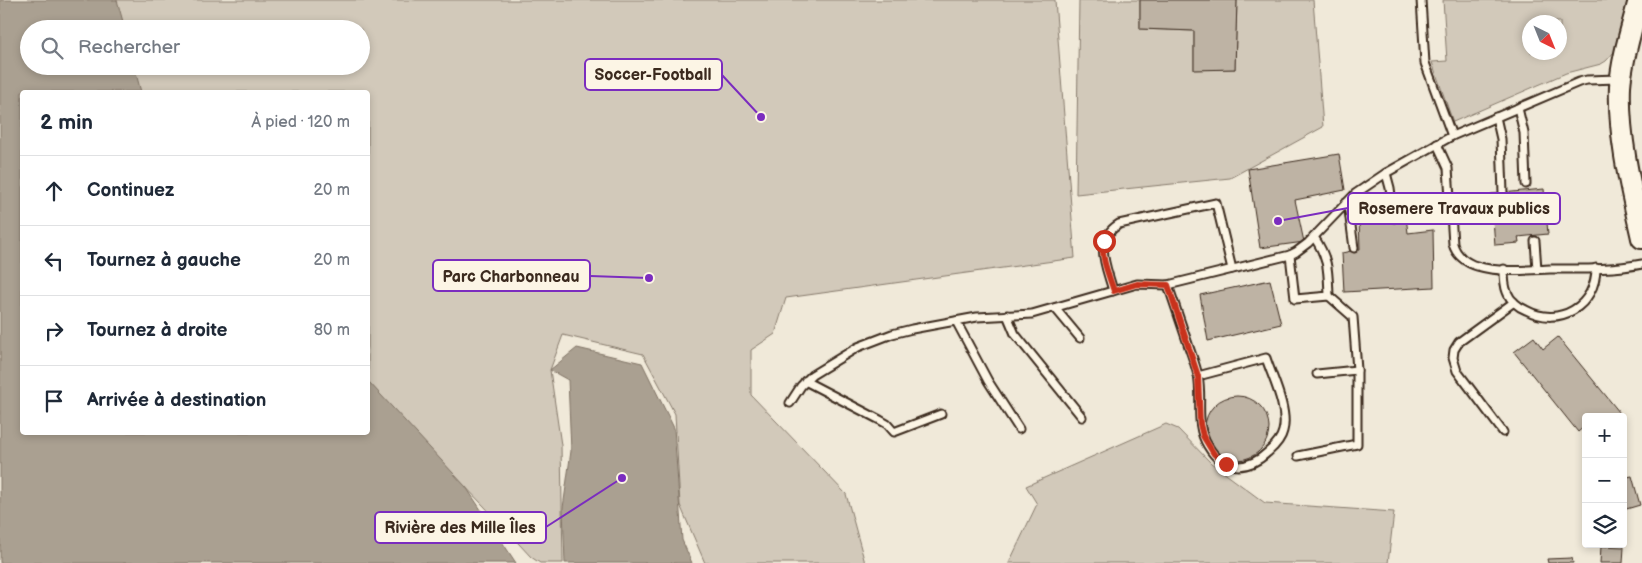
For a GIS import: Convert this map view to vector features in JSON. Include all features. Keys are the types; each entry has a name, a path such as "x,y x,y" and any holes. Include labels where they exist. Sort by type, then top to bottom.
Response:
{"main road":[{"path":"1640,0 1624,60 1620,107 1623,136 1642,238"}],"lane":[{"path":"1421,0 1425,63 1452,136"},
{"path":"790,403 805,381 829,364 870,342 912,329 956,321 1032,314 1137,284 1168,285 1290,255 1303,248 1346,203 1364,188 1437,144 1579,82 1621,78"},
{"path":"1518,108 1524,133 1526,184"},
{"path":"1496,117 1501,139 1504,193"},
{"path":"1437,144 1448,168 1454,248 1469,263 1486,268 1504,269 1625,268 1642,264"},
{"path":"1386,173 1394,218"},
{"path":"1114,291 1102,248 1110,231 1119,224 1216,203 1232,269"},
{"path":"1346,203 1349,211 1354,248"},
{"path":"1298,456 1357,444 1357,370 1353,317 1329,296 1327,262 1322,248 1314,237"},
{"path":"1535,241 1537,269"},
{"path":"1290,255 1295,299 1329,296"},
{"path":"1504,269 1506,290 1514,302 1522,309 1540,316 1552,317 1568,312 1580,305 1590,294 1596,281 1596,268"},
{"path":"1168,285 1198,376 1200,424 1208,446 1220,460 1233,466 1258,461 1277,444 1284,430 1283,413 1266,358 1198,376"},
{"path":"1504,432 1457,371 1453,358 1454,350 1459,342 1514,302"},
{"path":"1055,308 1080,338"},
{"path":"1007,315 1015,334 1082,417"},
{"path":"956,321 988,381 1020,429"},
{"path":"1317,374 1357,370"},
{"path":"805,381 887,424 894,432 941,414"}],"shaded area":[{"path":"0,0 117,0 123,20 20,20 20,75 136,75 140,90 20,90 20,435 370,435 370,383 466,487 516,563 0,563"},
{"path":"112,0 1055,0 1075,258 786,298 775,334 751,350 751,395 846,494 865,563 705,563 680,505 675,414 643,354 563,335 550,370 561,445 563,563 540,563 531,557 370,388 370,90 138,90 134,75 370,75 370,20 118,20"},
{"path":"1079,0 1140,0 1140,29 1194,31 1194,69 1235,69 1237,0 1313,0 1323,127 1230,178 1076,194"},
{"path":"1443,0 1629,0 1615,51 1606,61 1566,73 1453,122 1432,62 1447,61"},
{"path":"577,348 642,363 674,428 682,540 692,563 565,563 563,508 571,451 568,380 550,370"},
{"path":"1166,424 1178,429 1211,463 1265,503 1394,512 1388,563 1009,563 1037,504 1026,486"}],"building":[{"path":"1140,0 1237,0 1235,69 1194,70 1194,31 1140,29"},
{"path":"1339,154 1345,190 1295,200 1304,242 1260,248 1248,169"},
{"path":"1544,189 1548,234 1518,237 1519,243 1495,245 1491,194"},
{"path":"1406,217 1408,233 1433,230 1434,287 1344,292 1342,253 1360,249 1359,219"},
{"path":"1270,280 1281,324 1208,341 1200,295"},
{"path":"1534,337 1543,349 1558,337 1620,413 1582,413 1582,428 1578,432 1514,352"},
{"path":"1237,396 1255,402 1263,410 1269,428 1263,446 1255,454 1237,460 1219,454 1211,446 1205,428 1211,410 1219,402"},
{"path":"1632,476 1640,505 1627,509 1627,503 1627,477"},
{"path":"1601,548 1624,548 1623,563 1600,563"},
{"path":"1572,558 1573,563 1548,563 1547,559"}],"place":[{"name":"Soccer-Football","path":"761,117"},
{"name":"Rosemere Travaux publics","path":"1278,221"},
{"name":"Parc Charbonneau","path":"649,278"},
{"name":"Rivière des Mille Îles","path":"622,478"}],"route":[{"path":"1104,241 1103,255 1114,291 1137,284 1168,285 1198,376 1200,424 1203,436 1214,454 1226,464"}]}
